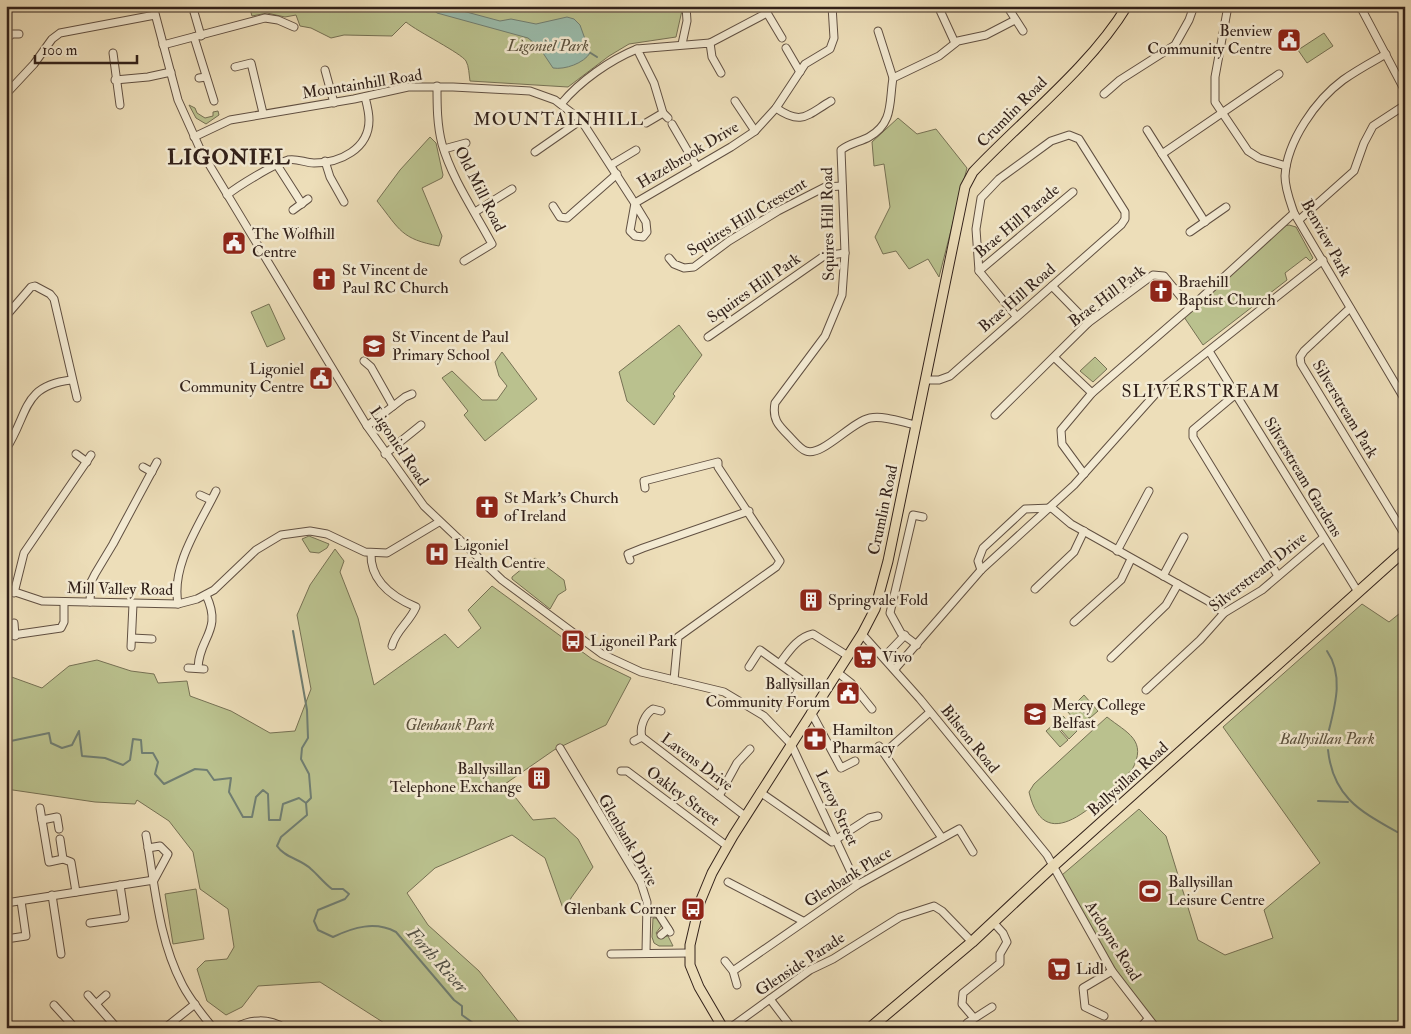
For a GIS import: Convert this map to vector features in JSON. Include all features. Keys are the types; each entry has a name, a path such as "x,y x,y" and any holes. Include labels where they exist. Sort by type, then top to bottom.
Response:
{"highway":[{"name":"Ballysillan Road","path":"870,1028 972,942 1053,866 1405,550"}],"main road":[{"name":"Crumlin Road","path":"723,1028 692,973 689,953 700,902 726,846 862,634 875,609 888,561 963,196 973,172 1055,91 1105,36 1127,6"}],"street":[{"name":"Ligoniel Road","path":"152,6 184,117 194,137 367,426 385,454 438,522 502,580 602,654 641,672 731,695 764,716 791,744"},
{"path":"682,44 687,21 686,6"},
{"name":"Hazelbrook Drive","path":"635,203 754,131 776,108 805,64 827,52 833,44 832,6"},
{"path":"938,6 955,43"},
{"path":"1007,6 1023,31"},
{"path":"1104,94 1120,80 1175,45 1189,20 1194,6"},
{"path":"1228,6 1214,84 1215,102 1248,151 1259,158 1286,166"},
{"path":"1360,6 1405,91"},
{"path":"561,104 578,87 619,58 637,49 710,43 765,10 782,38"},
{"path":"194,12 203,78 214,101"},
{"path":"6,94 56,35 155,15"},
{"path":"163,45 265,18 278,20 294,27"},
{"path":"878,31 893,78 939,56 962,39 986,36 1016,20"},
{"path":"6,39 12,34 19,34"},
{"path":"710,43 712,57 721,73"},
{"path":"786,48 800,72"},
{"path":"637,49 654,83 668,118 697,167"},
{"path":"113,53 115,80 120,105"},
{"name":"Benview Park","path":"1386,54 1342,80 1324,98 1300,132 1286,166 1286,188 1294,213 1405,400"},
{"path":"234,67 251,63 263,113"},
{"path":"325,70 334,103"},
{"path":"115,80 148,77 170,72"},
{"path":"1162,154 1222,111 1279,74"},
{"name":"Squires Hill Road","path":"893,78 891,107 886,123 870,137 848,144 840,150 845,253 842,295 825,336 775,403 773,416 778,425 804,451 812,453 824,447 853,425 871,418 916,425"},
{"name":"Mountainhill Road","path":"194,137 222,122 263,113 334,103 408,87 437,86 530,91 548,96 581,120 635,203"},
{"name":"Old Mill Road","path":"437,86 439,128 444,150 454,173 492,244 464,261"},
{"path":"227,195 277,165 296,160 313,163 325,162 349,154 364,140 369,120 365,97"},
{"path":"735,101 754,131"},
{"path":"776,108 791,118 800,118 831,101"},
{"path":"1298,220 1354,171 1366,138 1373,126 1405,105"},
{"path":"646,123 668,118"},
{"path":"535,152 581,120"},
{"path":"1147,130 1205,222"},
{"name":"Brae Hill Road","path":"926,380 939,380 950,376 1121,225 1125,218 1125,212 1079,138 1069,135 1051,141 1000,179 982,198 976,229 979,271"},
{"path":"444,150 466,142"},
{"path":"611,165 636,150"},
{"path":"325,162 330,177 344,202"},
{"path":"277,165 302,204"},
{"path":"553,206 560,217 567,218 617,174"},
{"name":"Squires Hill Crescent","path":"669,258 674,264 684,268 694,267 729,241 786,206 824,187 842,186"},
{"path":"475,212 502,197 512,188"},
{"name":"Brae Hill Parade","path":"979,271 1073,192"},
{"path":"293,210 308,199"},
{"path":"1190,232 1226,207"},
{"path":"1084,474 1062,444 1061,430 1092,393 1190,308 1294,213"},
{"name":"Squires Hill Park","path":"708,337 824,256 845,253"},
{"path":"895,669 981,570 1052,508 1159,390 1323,260"},
{"path":"979,271 1016,316"},
{"name":"Brae Hill Park","path":"995,415 1088,323 1153,275 1164,276 1190,308"},
{"path":"6,316 31,287 35,286 50,294 56,310 71,380 77,398"},
{"path":"1052,286 1088,323"},
{"name":"Silverstream Park","path":"1350,308 1304,351 1300,357 1301,364 1405,535"},
{"name":"Silverstream Gardens","path":"1209,351 1237,393 1323,538 1358,592"},
{"path":"1054,358 1092,393"},
{"path":"364,362 371,367 393,406"},
{"path":"6,449 36,392 71,380"},
{"path":"1237,393 1193,430 1193,437 1278,576"},
{"path":"367,426 404,397 412,394"},
{"path":"385,454 421,425"},
{"path":"10,591 24,552 89,459 76,454"},
{"path":"90,602 91,582 94,574 113,544 157,462"},
{"path":"645,488 644,481 718,462 721,470 779,558 776,567 678,637 674,680"},
{"path":"143,467 152,472"},
{"path":"178,604 176,586 179,568 216,491"},
{"path":"1117,551 1149,491"},
{"path":"200,495 211,500"},
{"path":"981,570 978,561 983,548 1025,509 1052,508 1084,531 1208,601 1224,613"},
{"path":"630,560 628,554 749,512"},
{"path":"917,645 905,636 890,613 913,515 922,517"},
{"path":"392,646 394,635 411,620 416,607 402,601 386,589 374,575 372,553 387,553 438,522"},
{"name":"Mill Valley Road","path":"10,591 37,600 178,604 206,595 256,550 281,535 310,531 327,534 372,553"},
{"path":"1035,589 1074,552 1084,531"},
{"path":"1163,576 1184,537"},
{"name":"Silverstream Drive","path":"1146,690 1200,640 1224,613 1262,590 1323,538"},
{"path":"1074,622 1121,580 1132,559"},
{"path":"1111,658 1166,604 1178,584"},
{"path":"188,668 201,668 212,623 210,604 206,595"},
{"path":"6,636 61,628 64,622 64,602"},
{"path":"131,647 133,604"},
{"path":"14,623 15,636"},
{"path":"780,662 795,644 813,634 848,656"},
{"name":"Bilston Road","path":"862,634 895,669 1048,855 1053,866"},
{"path":"884,657 905,636"},
{"path":"132,638 152,638"},
{"path":"749,667 760,650 780,662 786,670 803,681"},
{"path":"837,672 851,683 872,709"},
{"name":"Lavens Drive","path":"661,711 653,708 647,713 641,731 642,737 745,816"},
{"path":"811,712 841,768 855,761"},
{"path":"884,753 930,712"},
{"path":"634,741 642,737"},
{"name":"Leroy Street","path":"791,744 857,885"},
{"path":"879,746 942,838"},
{"name":"Glenbank Drive","path":"560,748 641,883 647,902 646,952"},
{"path":"719,796 737,763 750,749"},
{"name":"Oakley Street","path":"621,771 627,771 726,846"},
{"path":"760,792 828,840 836,839 869,818 878,816"},
{"path":"40,808 49,862 63,859 73,865 76,892"},
{"path":"42,820 57,817 59,829"},
{"name":"Glenbank Place","path":"733,971 857,885 958,829 973,852"},
{"path":"146,835 162,932 170,958 183,986 213,1028"},
{"path":"60,839 63,859"},
{"path":"148,848 160,846 168,854 154,880"},
{"name":"Ardoyne Road","path":"1053,866 1112,971 1156,1028"},
{"path":"6,903 154,880"},
{"path":"728,882 803,922"},
{"path":"90,923 125,918 120,885"},
{"path":"52,896 61,954"},
{"path":"6,939 26,936 21,901"},
{"name":"Glenside Parade","path":"730,1028 810,970 833,959 887,925 934,906 942,911 972,942"},
{"path":"647,913 658,913 669,931 661,935"},
{"path":"974,1018 962,1004 963,993 1000,963 1000,954 1007,942 1003,933 993,922"},
{"path":"610,954 646,952 689,953"},
{"path":"725,961 733,971 737,984"},
{"path":"1104,1016 1085,1007 1083,988 1112,971"},
{"path":"88,995 117,1028"},
{"path":"97,1003 106,995"},
{"path":"770,999 792,1028"},
{"path":"165,1028 195,1004"},
{"path":"54,1005 75,1028"},
{"path":"967,1023 992,1007"},
{"path":"1140,1028 1148,1019"},
{"path":"235,1028 250,1022 263,1021 284,1028"}],"green space":[{"name":"Ligoniel Park","path":"249,6 683,6 676,37 629,44 609,56 568,87 470,81 468,65 462,57 406,22 392,36 344,35 331,38 311,28 300,26 296,15 285,17 267,13 252,16"},
{"path":"1324,33 1333,46 1307,63 1298,50"},
{"path":"189,105 205,118 213,116 213,112 218,111 219,115 206,124 196,118"},
{"path":"898,118 917,134 936,129 967,168 939,277 928,259 909,269 896,251 883,254 875,237 890,207 884,164 874,166 872,142"},
{"path":"430,137 436,143 443,175 442,178 422,188 442,236 439,246 417,240 402,232 377,201 400,170"},
{"path":"1284,226 1296,227 1313,258 1310,261 1306,257 1285,273 1287,280 1203,345 1184,317"},
{"path":"269,304 285,339 267,347 251,312"},
{"path":"679,325 702,355 673,394 675,396 654,425 627,401 619,372"},
{"path":"502,352 537,399 485,441 464,415 468,411 442,378 452,371 482,400 497,400 507,386 499,376 495,362"},
{"path":"1095,357 1107,369 1093,382 1080,371"},
{"path":"309,536 329,544 327,548 319,553 310,552 302,539"},
{"name":"Glenbank Park","path":"335,549 344,561 340,572 358,618 374,685 445,634 458,648 481,628 468,610 492,586 592,659 631,678 606,725 554,750 505,784 533,820 555,818 578,839 593,867 571,898 565,914 545,858 512,835 435,868 407,893 428,925 479,971 518,1021 527,1028 392,1028 320,982 258,986 242,1007 226,1015 207,1001 197,969 205,961 227,959 234,947 228,909 200,889 193,852 169,821 137,800 135,804 95,802 6,789 6,675 42,688 69,666 97,660 131,671 154,674 158,683 187,681 190,696 231,711 270,733 295,731 311,689 297,615 310,585"},
{"path":"535,558 564,580 566,590 558,595 550,609 512,579"},
{"name":"Ballysillan Park","path":"1362,604 1389,622 1405,609 1405,1028 1160,1028 1120,977 1080,910 1062,875 1139,809 1166,836 1198,940 1225,955 1273,938 1264,910 1320,863 1223,727"},
{"path":"1084,695 1098,711 1090,718 1076,703"},
{"path":"1075,704 1090,719 1081,727 1067,711"},
{"path":"1063,716 1077,731 1069,739 1055,723"},
{"path":"1107,717 1128,733 1136,744 1138,751 1132,770 1092,806 1076,817 1062,823 1048,822 1037,813 1029,792 1034,784"},
{"path":"1054,724 1068,740 1060,747 1046,731"},
{"path":"196,889 204,939 173,944 165,894"},
{"path":"653,918 657,918 662,925 656,933 659,937 668,936 673,946 659,946 654,943 652,937"}],"shaded area":[{"path":"423,6 456,6 459,10 500,21 511,19 536,24 567,17 574,19 580,25 590,53 574,65 553,68 539,47 528,38 437,13 431,8"}],"waterway":[{"path":"589,52 597,57"},
{"path":"293,631 307,710 308,738 302,748 301,759 309,774 311,798 306,803"},
{"path":"1327,651 1336,671 1337,682 1335,705 1327,738"},
{"name":"Forth River","path":"6,742 49,733 51,743 62,748 72,745 79,731 82,756 105,758 123,765 130,760 133,739 141,740 142,753 153,753 158,762 155,774 164,784 195,769 207,770 214,780 231,778 229,792 243,817 252,817 256,797 263,790 268,794 269,820 280,820 283,804 299,798 306,803"},
{"path":"1328,750 1336,780 1350,801 1371,817 1397,832"},
{"path":"1318,801 1348,802"},
{"name":"Forth River","path":"306,803 307,815 281,837 277,846 284,853 307,866 332,889 343,889 349,894 345,899 318,910 314,921 318,930 333,937 349,930 372,926 396,932 454,1000 462,1006 462,1015 480,1028"}],"place":[{"name":"Benview Community Centre","path":"1289,40"},
{"name":"The Wolfhill Centre","path":"234,243"},
{"name":"St Vincent de Paul RC Church","path":"324,279"},
{"name":"Braehill Baptist Church","path":"1161,291"},
{"name":"St Vincent de Paul Primary School","path":"374,346"},
{"name":"Ligoniel Community Centre","path":"321,378"},
{"name":"St Mark's Church of Ireland","path":"487,507"},
{"name":"Ligoniel Health Centre","path":"437,554"},
{"name":"Springvale Fold","path":"811,600"},
{"name":"Ligoneil Park","path":"573,641"},
{"name":"Vivo","path":"865,657"},
{"name":"Ballysillan Community Forum","path":"848,693"},
{"name":"Mercy College Belfast","path":"1035,714"},
{"name":"Hamilton Pharmacy","path":"815,739"},
{"name":"Ballysillan Telephone Exchange","path":"539,778"},
{"name":"Ballysillan Leisure Centre","path":"1150,891"},
{"name":"Glenbank Corner","path":"693,909"},
{"name":"Lidl","path":"1059,969"}],"district":[{"name":"MOUNTAINHILL","path":"559,119"},
{"name":"LIGONIEL","path":"229,157"},
{"name":"SLIVERSTREAM","path":"1201,391"}]}
